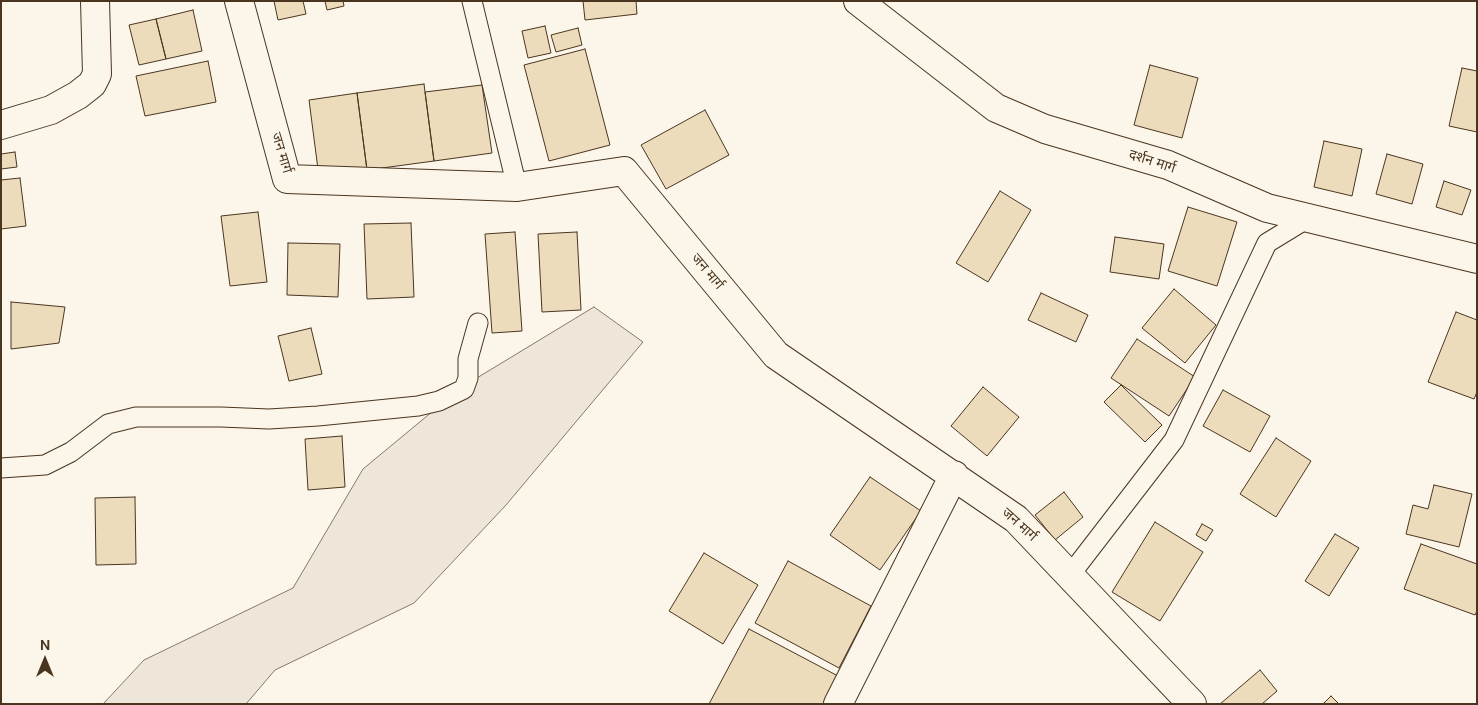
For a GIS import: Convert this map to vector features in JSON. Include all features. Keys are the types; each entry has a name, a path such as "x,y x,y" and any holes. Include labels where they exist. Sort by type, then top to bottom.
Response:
{"street":[{"path":"1,125 51,110 78,95 92,84 97,74 95,1"},
{"name":"जन मार्ग","path":"239,1 287,179 517,187 624,171 776,355 1016,519 1192,704"},
{"name":"दर्शन मार्ग","path":"858,1 996,108 1045,129 1168,165 1267,208 1477,258"},
{"path":"838,704 954,475"}],"lane":[{"path":"472,1 517,187"},
{"path":"1070,575 1174,440 1267,243 1308,218"},
{"path":"1,468 45,464 71,452 108,424 136,417 289,418 418,406 439,401 464,389 468,378 468,358 478,323"}],"shaded area":[{"path":"594,307 643,342 506,505 414,603 275,670 246,704 103,704 144,660 293,588 363,469 462,387"}],"building":[{"path":"274,1 303,1 306,14 278,20"},
{"path":"325,1 343,1 344,6 327,10"},
{"path":"583,1 636,1 637,14 585,20"},
{"path":"193,10 202,51 166,59 156,19"},
{"path":"156,19 166,59 139,65 129,25"},
{"path":"545,26 551,53 528,58 522,31"},
{"path":"578,28 582,45 556,52 551,35"},
{"path":"585,49 610,145 549,161 524,65"},
{"path":"208,61 216,102 145,116 136,76"},
{"path":"1150,65 1198,78 1182,138 1134,125"},
{"path":"1462,68 1477,71 1477,132 1449,126"},
{"path":"424,84 434,161 367,170 357,93"},
{"path":"482,85 492,153 434,161 425,92"},
{"path":"357,93 367,170 319,177 309,100"},
{"path":"705,110 729,155 666,189 641,145"},
{"path":"1324,141 1362,149 1352,196 1314,187"},
{"path":"15,152 17,167 1,169 1,154"},
{"path":"1387,154 1423,164 1412,204 1376,194"},
{"path":"20,178 26,226 1,229 1,180"},
{"path":"1444,181 1471,190 1462,215 1436,207"},
{"path":"1000,191 1031,210 988,282 956,263"},
{"path":"1188,207 1237,222 1217,286 1168,271"},
{"path":"258,212 267,282 230,286 221,216"},
{"path":"411,223 414,297 367,299 364,224"},
{"path":"515,232 522,331 492,333 485,234"},
{"path":"577,232 581,310 542,312 538,234"},
{"path":"1115,237 1164,244 1159,279 1110,272"},
{"path":"288,243 340,244 338,297 287,295"},
{"path":"1174,289 1216,325 1185,363 1142,328"},
{"path":"1041,293 1088,315 1076,342 1028,320"},
{"path":"11,302 65,307 59,343 11,349"},
{"path":"1456,312 1477,320 1477,392 1474,399 1428,382"},
{"path":"311,328 322,374 289,381 278,336"},
{"path":"1137,339 1195,377 1169,416 1111,378"},
{"path":"1121,385 1162,425 1145,442 1104,402"},
{"path":"983,387 1019,417 987,456 951,426"},
{"path":"1223,390 1270,416 1250,452 1203,426"},
{"path":"342,436 345,487 308,490 305,439"},
{"path":"1276,438 1311,461 1276,517 1240,494"},
{"path":"870,477 921,511 880,570 830,535"},
{"path":"1434,485 1472,494 1459,547 1406,534 1413,505 1428,509"},
{"path":"1064,492 1083,517 1055,540 1035,515"},
{"path":"135,497 136,564 96,565 95,498"},
{"path":"1155,522 1203,552 1160,621 1112,592"},
{"path":"1202,524 1213,530 1206,541 1196,535"},
{"path":"1335,534 1359,548 1329,596 1305,581"},
{"path":"1421,544 1477,564 1477,611 1475,615 1404,589"},
{"path":"704,553 758,585 723,644 669,611"},
{"path":"788,561 871,606 839,668 755,623"},
{"path":"749,629 838,676 823,704 709,704"},
{"path":"1260,670 1277,691 1262,704 1220,704"},
{"path":"1331,696 1339,704 1323,704"}]}
